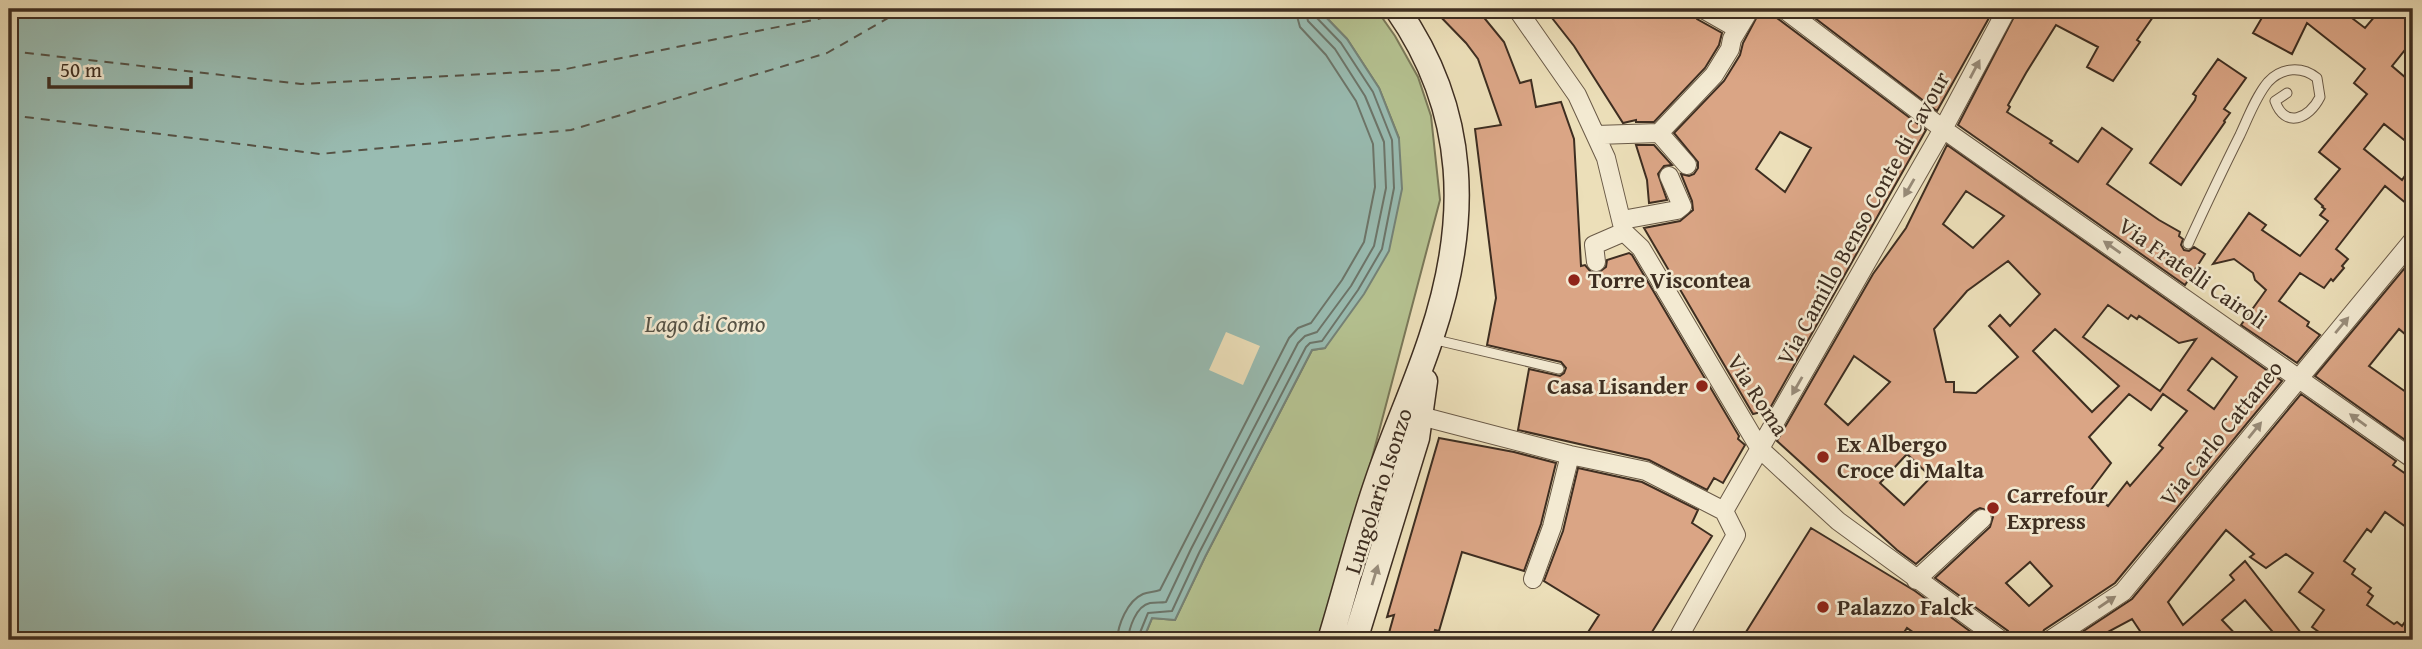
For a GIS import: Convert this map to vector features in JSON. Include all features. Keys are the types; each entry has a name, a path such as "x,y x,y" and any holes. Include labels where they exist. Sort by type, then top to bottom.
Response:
{"main road":[{"name":"Lungolario Isonzo","path":"1330,640 1376,483 1412,413 1456,233 1456,164 1449,123 1434,75 1417,40 1397,9"},
{"name":"Lungolario Isonzo","path":"1355,640 1417,438 1412,413"}],"street":[{"path":"1517,9 1577,95 1606,158 1623,226"},
{"path":"1703,9 1738,29"},
{"path":"1596,135 1659,133 1714,75 1750,9"},
{"name":"Via Fratelli Cairoli","path":"1784,9 1943,129 2171,281 2413,459"},
{"name":"Via Camillo Benso Conte di Cavour","path":"1724,511 1943,129 2007,9"},
{"path":"1659,133 1687,165"},
{"path":"1596,262 1594,245 1623,226 1677,210 1682,206 1669,176"},
{"name":"Via Roma","path":"1623,226 1641,248 1760,449 1838,522 2001,640"},
{"name":"Via Carlo Cattaneo","path":"2050,640 2123,592 2413,240"},
{"path":"1412,413 1570,455 1646,471 1724,511 1736,535 1676,640"},
{"path":"1533,579 1552,527 1570,455"},
{"path":"1916,580 1982,519"}],"lane":[{"path":"2188,244 2252,111 2269,82 2281,72 2296,69 2308,71 2317,78 2320,97 2308,114 2299,118 2287,117 2279,112 2275,101 2287,93"},
{"path":"1430,341 1559,369"}],"green space":[{"path":"1318,9 1376,9 1395,36 1418,77 1431,116 1440,200 1324,640 1143,640 1152,618 1175,620 1312,350 1325,348 1399,138 1379,88 1347,39"}],"water":[{"name":"Lago di Como","path":"9,9 1318,9 1347,39 1379,88 1399,139 1402,189 1389,251 1364,294 1325,348 1312,350 1175,620 1152,618 1143,640 9,640"}],"pier":[{"path":"1226,332 1260,346 1243,385 1209,370"}],"building":[{"path":"1433,9 1477,9 1504,42 1520,83 1531,80 1536,107 1561,102 1574,139 1581,266 1585,265 1591,272 1598,273 1606,267 1607,260 1629,253 1632,255 1739,436 1738,439 1745,445 1723,483 1714,478 1707,490 1649,460 1518,430 1529,369 1560,376 1566,368 1561,362 1487,345 1496,298 1475,129 1501,125 1478,59"},
{"path":"1545,9 1692,11 1697,19 1722,33 1719,45 1705,68 1654,122 1636,120 1623,123 1574,46"},
{"path":"1761,9 1773,9 1777,18 1926,130 1769,410 1753,414 1644,228 1680,221 1693,210 1681,174 1694,174 1698,162 1674,133 1724,81 1740,55 1743,43","holes":["1780,132 1811,148 1785,192 1756,169"]},
{"path":"1803,9 1994,9 1937,111"},
{"path":"2018,9 2146,9 2155,14 2137,40 2140,42 2113,81 2087,67 2098,47 2056,25 2026,73 2008,105 2010,107 2007,112 2052,141 2050,143 2078,162 2102,128 2132,149 2107,184 2180,232 2184,250 2189,251 2194,247 2205,254 2185,285 1958,125"},
{"path":"2267,9 2340,9 2365,28 2381,9 2413,9 2413,40 2392,66 2413,84 2413,147 2384,124 2364,149 2402,180 2413,164 2413,209 2385,186 2336,249 2348,259 2333,281 2331,279 2324,288 2300,273 2279,301 2309,322 2307,326 2320,335 2297,363 2241,325 2266,290 2255,280 2253,273 2234,259 2213,264 2249,213 2266,225 2262,230 2300,256 2328,221 2320,215 2325,209 2315,199 2340,169 2319,152 2367,94 2354,83 2365,69 2307,23 2292,54 2253,33"},
{"path":"2218,59 2246,78 2224,109 2230,113 2225,122 2181,185 2150,163 2195,100 2196,96 2193,94"},
{"path":"1636,145 1654,145 1672,165 1664,166 1658,174 1667,200 1649,203 1647,180"},
{"path":"1947,145 2282,381 2115,583 2044,630 2039,640 2012,640 2008,631 1935,578 1990,527 1993,517 1990,511 1980,508 1974,511 1916,564 1897,550 1777,441 1873,274 1906,228","holes":["1966,191 2004,216 1973,248 1943,224","2008,261 2040,294 2010,326 2000,315 1989,326 2018,357 1976,393 1954,392 1954,382 1946,382 1934,329 1967,291","2108,305 2128,319 2131,315 2137,319 2139,316 2179,343 2196,339 2160,391 2083,337","2055,329 2119,386 2092,412 2033,351","1854,356 1890,382 1848,425 1825,404","2212,358 2237,377 2214,409 2188,390","2129,394 2151,410 2163,394 2187,411 2159,445 2163,448 2130,486 2127,482 2108,506 2090,491 2111,463 2089,437","1907,454 1931,477 1904,505 1880,483","2030,562 2052,586 2029,606 2006,583"]},
{"path":"2413,258 2413,341 2399,329 2369,366 2413,397 2413,434 2408,442 2315,376"},
{"path":"2301,394 2396,461 2393,465 2413,479 2413,532 2385,512 2371,532 2367,529 2344,561 2355,569 2352,574 2371,588 2368,592 2373,596 2367,605 2394,624 2397,622 2402,626 2413,610 2413,640 2330,640 2312,627 2324,610 2299,592 2313,573 2286,554 2266,568 2250,557 2254,554 2226,530 2168,602 2183,625 2234,580 2230,575 2245,561 2301,633 2295,640 2265,640 2272,631 2245,600 2222,620 2241,640 2146,640 2132,619 2093,640 2070,640 2132,599"},
{"path":"1439,438 1556,463 1541,524 1524,571 1462,552 1439,631 1435,630 1432,640 1387,640 1394,615 1387,617"},
{"path":"1578,468 1642,482 1698,510 1692,523 1712,536 1647,640 1583,640 1599,615 1544,581 1563,531"},
{"path":"1811,528 1915,591 1982,640 1924,640 1907,628 1899,640 1741,640"}],"ferry route":[{"path":"245,9 306,15 550,15 616,9"},
{"path":"9,51 301,84 561,70 818,19 853,9"},
{"path":"9,115 320,154 571,130 827,53 904,9"}],"place":[{"name":"Torre Viscontea","path":"1574,280"},
{"name":"Casa Lisander","path":"1702,386"},
{"name":"Ex Albergo Croce di Malta","path":"1823,457"},
{"name":"Carrefour Express","path":"1993,508"},
{"name":"Palazzo Falck","path":"1823,607"}]}
